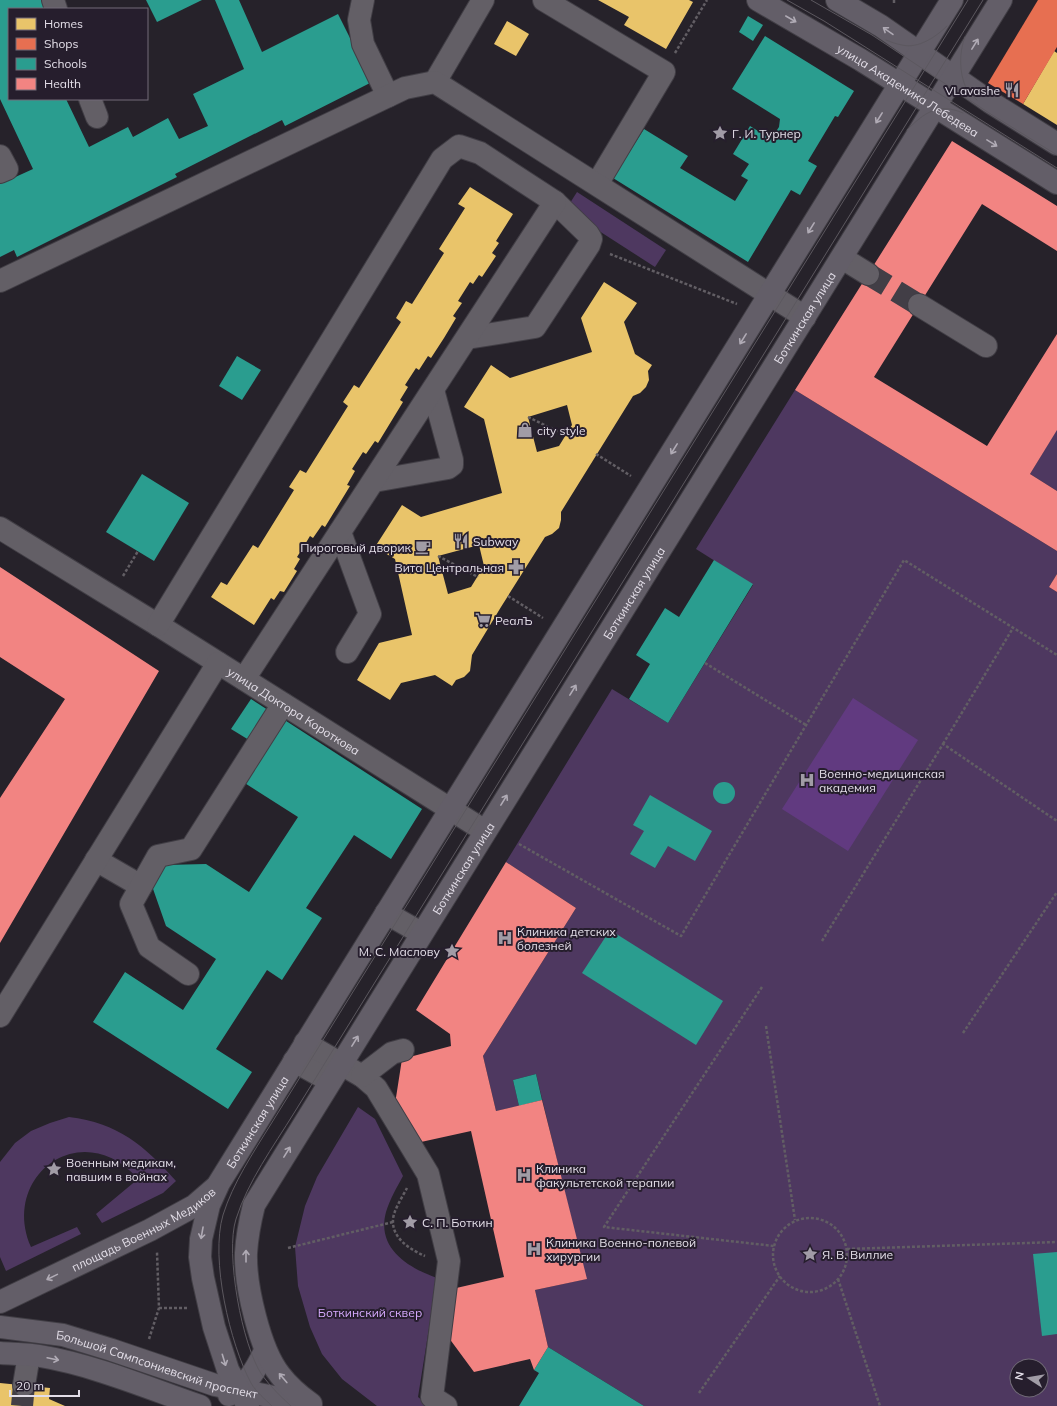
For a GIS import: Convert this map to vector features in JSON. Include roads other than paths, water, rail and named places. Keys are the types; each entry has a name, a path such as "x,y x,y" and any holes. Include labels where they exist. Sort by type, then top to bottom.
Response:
{"main road":[{"name":"улица Академика Лебедева","path":"758,0 861,60 1057,183"},
{"path":"837,0 881,26 954,77 1057,144"},
{"name":"Боткинская улица","path":"219,1183 952,0"},
{"name":"Боткинская улица","path":"265,1352 251,1295 246,1255 248,1230 254,1205 421,933 1001,0"},
{"name":"площадь Военных Медиков","path":"0,1302 163,1223 194,1206 219,1183"},
{"name":"площадь Военных Медиков","path":"219,1183 209,1205 204,1223 200,1257 214,1327 228,1370 243,1398"},
{"name":"Большой Сампсониевский проспект","path":"0,1327 62,1335 112,1350 214,1385 243,1398 312,1405"},
{"path":"200,1406 243,1398 252,1375 265,1352 279,1375 295,1392 312,1405"},
{"name":"Большой Сампсониевский проспект","path":"0,1353 56,1359 82,1366 200,1406"}],"street":[{"path":"363,0 359,20 363,44 388,96"},
{"path":"435,82 483,0"},
{"path":"544,0 664,72 597,184"},
{"path":"0,281 405,88 435,82 805,317"},
{"path":"158,625 442,159 460,146 480,152 555,202 588,234 590,240 589,245 535,327 467,338"},
{"path":"0,156 6,169 0,172"},
{"path":"244,680 555,202"},
{"path":"842,258 868,274"},
{"path":"918,305 986,346"},
{"path":"374,481 448,468 452,465 452,460 433,390"},
{"name":"улица Доктора Короткова","path":"0,528 107,593 485,831"},
{"path":"340,532 370,614 347,652"},
{"path":"0,1016 218,663"},
{"path":"188,974 149,947 131,904 158,856 190,849 283,704"},
{"path":"96,860 141,886"},
{"path":"386,913 421,933"},
{"path":"362,1076 392,1053 403,1050"},
{"path":"300,1052 336,1073 362,1076 376,1088 428,1174 449,1261 432,1397 446,1406"},
{"path":"24,1385 29,1355"}],"tunnel":[{"path":"868,274 919,305"},
{"path":"22,1406 24,1385"}],"tram line":[{"path":"787,0 824,21 1057,168"},
{"path":"811,0 872,35 989,113 1057,155"},
{"path":"272,1406 253,1386 243,1366 229,1324 224,1301 219,1254 220,1233 223,1215 232,1191 257,1146 968,0"},
{"path":"291,1406 262,1375 248,1343 237,1299 234,1276 233,1234 236,1219 247,1191 270,1151 983,0"},
{"path":"886,40 896,44 908,46 920,44 932,38 947,26"},
{"path":"965,37 961,56 962,75 967,90 977,100"},
{"path":"907,130 919,119 932,111 946,109 963,113"}],"place":[{"name":"VLavashe","path":"1012,90"},
{"name":"Г. И. Турнер","path":"720,133"},
{"name":"city style","path":"525,430"},
{"name":"Subway","path":"461,541"},
{"name":"Пироговый дворик","path":"423,547"},
{"name":"Вита Центральная","path":"516,567"},
{"name":"РеалЪ","path":"483,620"},
{"name":"Военно-медицинская академия","path":"807,780"},
{"name":"Клиника детских болезней","path":"505,938"},
{"name":"М. С. Маслову","path":"452,951"},
{"name":"Военным медикам, павшим в войнах","path":"54,1169"},
{"name":"Клиника факультетской терапии","path":"524,1175"},
{"name":"С. П. Боткин","path":"410,1222"},
{"name":"Клиника Военно-полевой хирургии","path":"534,1249"},
{"name":"Я. В. Виллие","path":"810,1254"}],"park label":[{"name":"Боткинский сквер","path":"370,1312"}]}
